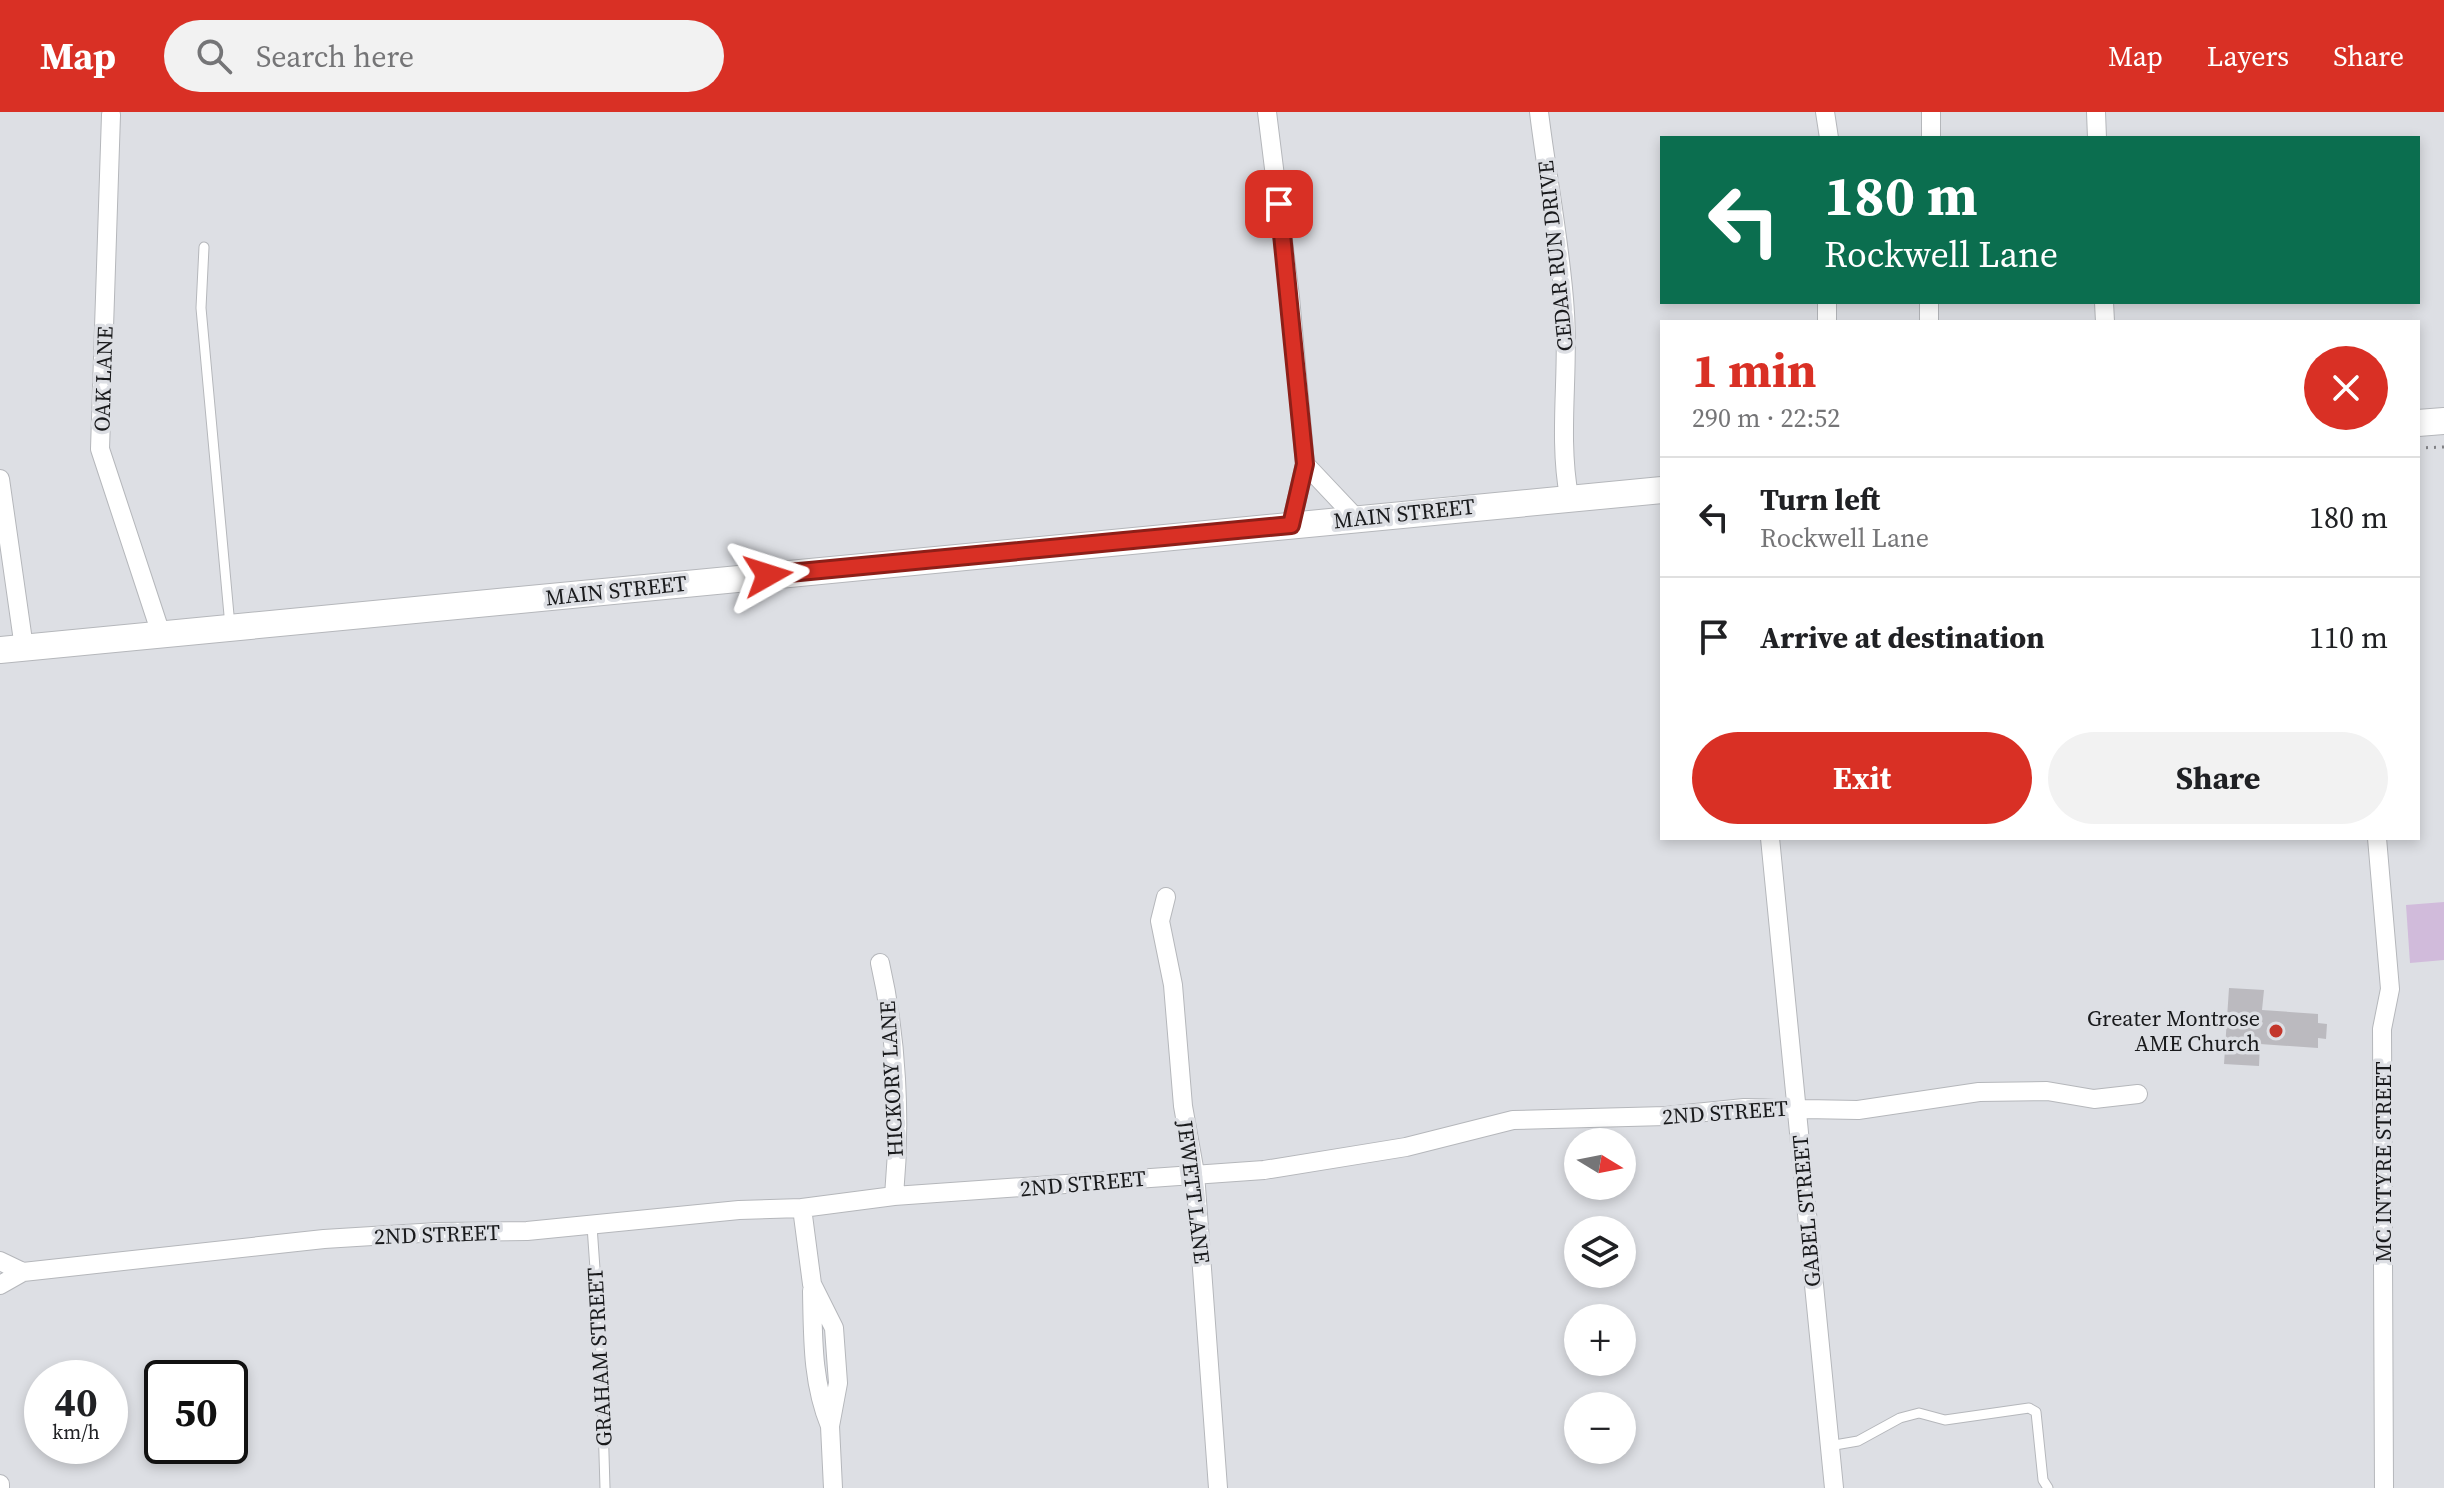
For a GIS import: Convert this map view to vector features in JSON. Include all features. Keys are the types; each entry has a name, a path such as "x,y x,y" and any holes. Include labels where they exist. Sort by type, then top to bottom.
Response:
{"main road":[{"path":"2420,423 2444,421"},
{"name":"MAIN STREET","path":"12,649 1569,496 1660,490"}],"street":[{"path":"1267,112 1290,297 1305,464 1291,525"},
{"name":"CEDAR RUN DRIVE","path":"1539,112 1565,312 1567,411 1563,449 1569,496"},
{"path":"1825,112 1829,136"},
{"path":"1931,112 1931,136"},
{"path":"2096,112 2097,136"},
{"name":"OAK LANE","path":"111,115 100,449 161,634"},
{"path":"1305,464 1356,518"},
{"path":"0,479 12,649"},
{"name":"GABEL STREET","path":"1770,840 1790,1069 1797,1107 1834,1488"},
{"name":"MC INTYRE STREET","path":"2377,840 2390,989 2382,1029 2384,1488"},
{"name":"JEWETT LANE","path":"1166,897 1160,921 1173,985 1183,1106 1195,1173 1218,1488"},
{"name":"HICKORY LANE","path":"880,963 890,1022 899,1143 894,1196"},
{"name":"2ND STREET","path":"0,1285 23,1272 324,1239 592,1226 739,1210 802,1208 894,1196 948,1195 1195,1173 1264,1170 1406,1147 1513,1120 1666,1116 1797,1107 1858,1110 1979,1092 2047,1091 2094,1099 2138,1094"},
{"path":"802,1208 812,1284 834,1328 838,1383 830,1426 833,1488"},
{"path":"0,1261 23,1272"}],"lane":[{"path":"204,247 201,308 230,626"},
{"name":"GRAHAM STREET","path":"592,1226 601,1354 605,1488"},
{"path":"1829,1446 1858,1441 1900,1418 1919,1413 1945,1420 2029,1408 2036,1412 2043,1480 2048,1488"}],"path":[{"path":"2420,448 2444,447"}],"shaded area":[{"path":"2444,902 2444,960 2410,963 2406,905"}],"building":[{"name":"Greater Montrose AME Church","path":"2229,988 2264,990 2262,1010 2318,1014 2318,1023 2327,1024 2326,1039 2318,1038 2318,1048 2260,1044 2259,1066 2224,1064"}],"place":[{"name":"Greater Montrose AME Church","path":"2276,1031"}],"route":[{"path":"768,575 1291,525 1305,464 1279,204"}]}
